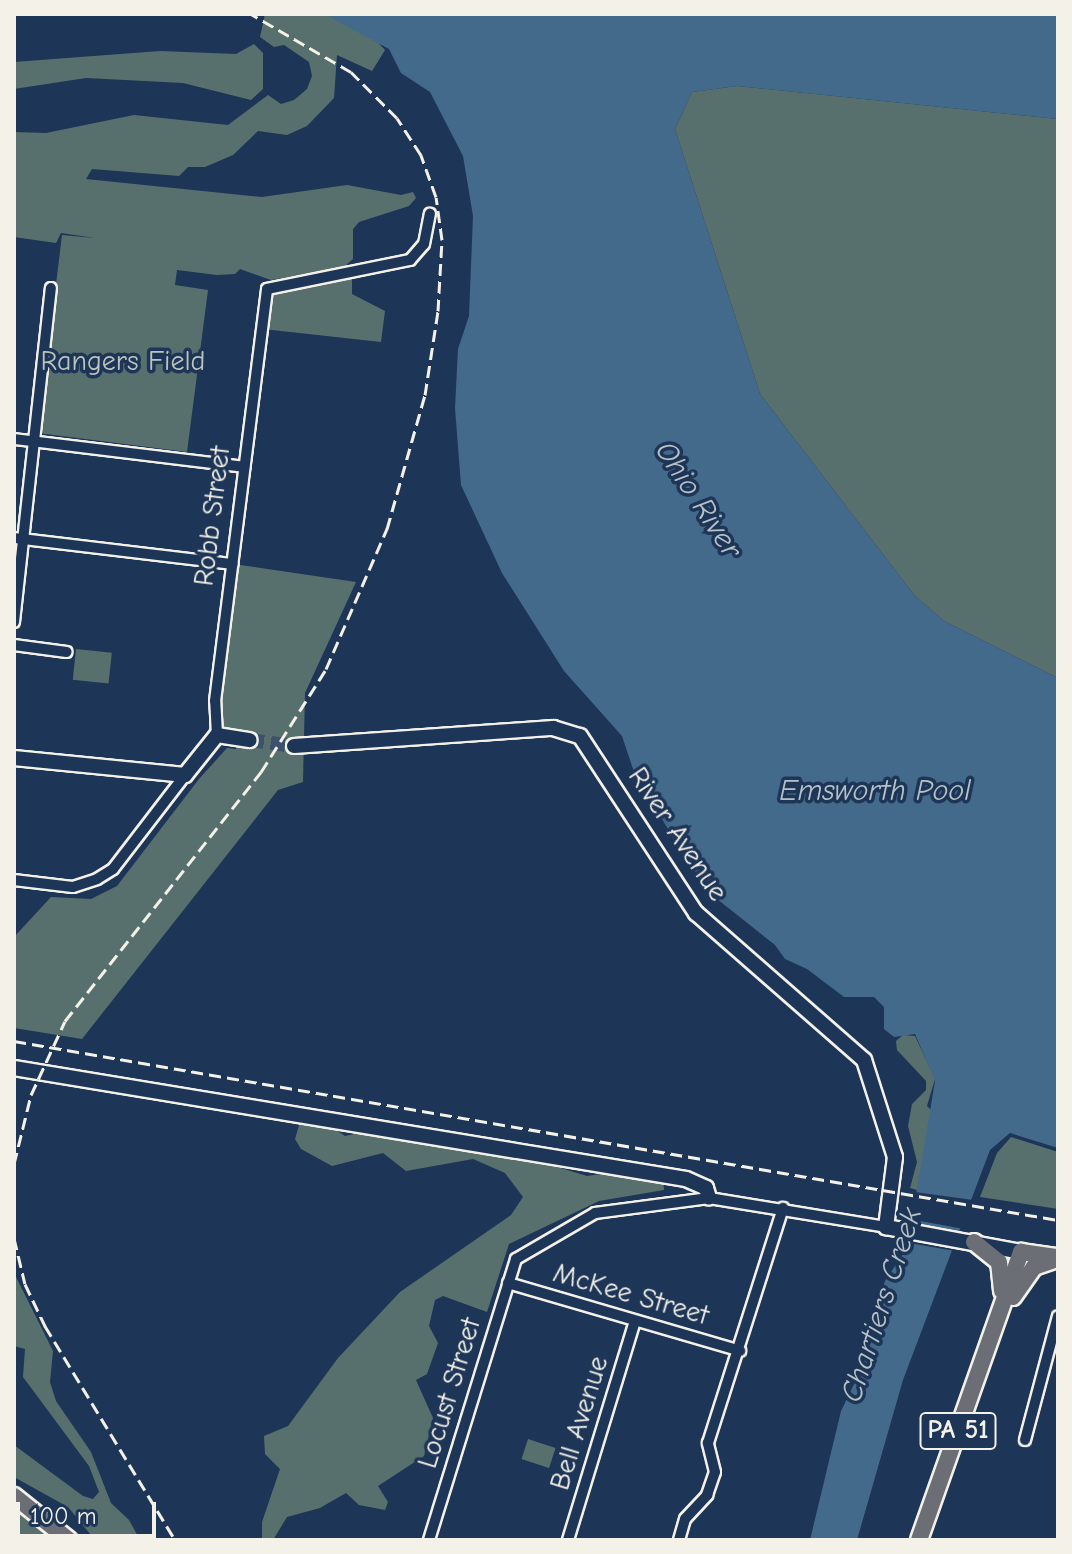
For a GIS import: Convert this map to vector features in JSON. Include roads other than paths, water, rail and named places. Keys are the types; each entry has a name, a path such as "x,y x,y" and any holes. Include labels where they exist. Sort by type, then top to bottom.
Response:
{"main road":[{"path":"972,1242 1003,1271 998,1317"},
{"path":"1021,1252 1058,1258"},
{"name":"PA 51","path":"919,1540 1021,1252"},
{"path":"998,1317 1025,1276 1058,1258"},
{"path":"14,1496 69,1540"}],"street":[{"name":"Robb Street","path":"217,735 215,701 267,289 415,258 424,244 430,214"},
{"path":"14,622 18,539 51,288"},
{"path":"14,439 244,467"},
{"path":"18,539 232,564"},
{"path":"14,645 67,652"},
{"name":"River Avenue","path":"294,746 553,728 580,736 688,903 864,1060 895,1157 886,1227"},
{"path":"14,880 73,887 113,869 217,735 250,740"},
{"path":"14,758 185,775"},
{"path":"14,1068 686,1179 706,1188 709,1198 783,1208 1021,1252"},
{"name":"Locust Street","path":"429,1540 516,1259 595,1213 709,1198"},
{"path":"679,1540 685,1519 707,1495 715,1472 708,1443 740,1351 783,1208"},
{"name":"McKee Street","path":"508,1283 740,1351"},
{"path":"1025,1440 1058,1316"},
{"name":"Bell Avenue","path":"568,1540 635,1321"}],"water":[{"name":"Emsworth Pool","path":"324,14 1058,14 1058,119 737,86 692,92 675,129 760,394 915,596 944,621 1058,678 1058,1148 1010,1133 990,1150 903,1380 857,1540 810,1540 841,1411 857,1378 885,1281 907,1248 935,1081 915,1034 894,1037 884,1029 884,1007 874,997 844,997 807,969 785,959 775,945 717,899 687,862 633,769 622,736 564,671 502,573 461,485 455,408 458,349 469,316 473,216 463,156 430,92 401,73 389,49"}],"tunnel":[{"path":"250,740 294,746"}],"railway":[{"path":"14,1164 31,1095 65,1021 261,772 326,669 387,529 425,395 438,311 442,240 436,197 421,155 397,118 351,72 251,14"},
{"path":"14,1041 1058,1220"},
{"path":"14,1238 25,1284 45,1326 175,1540"}],"park label":[{"name":"Rangers Field","path":"123,361"}],"water label":[{"name":"Ohio River","path":"698,500"},
{"name":"Chartiers Creek","path":"882,1305"}]}
